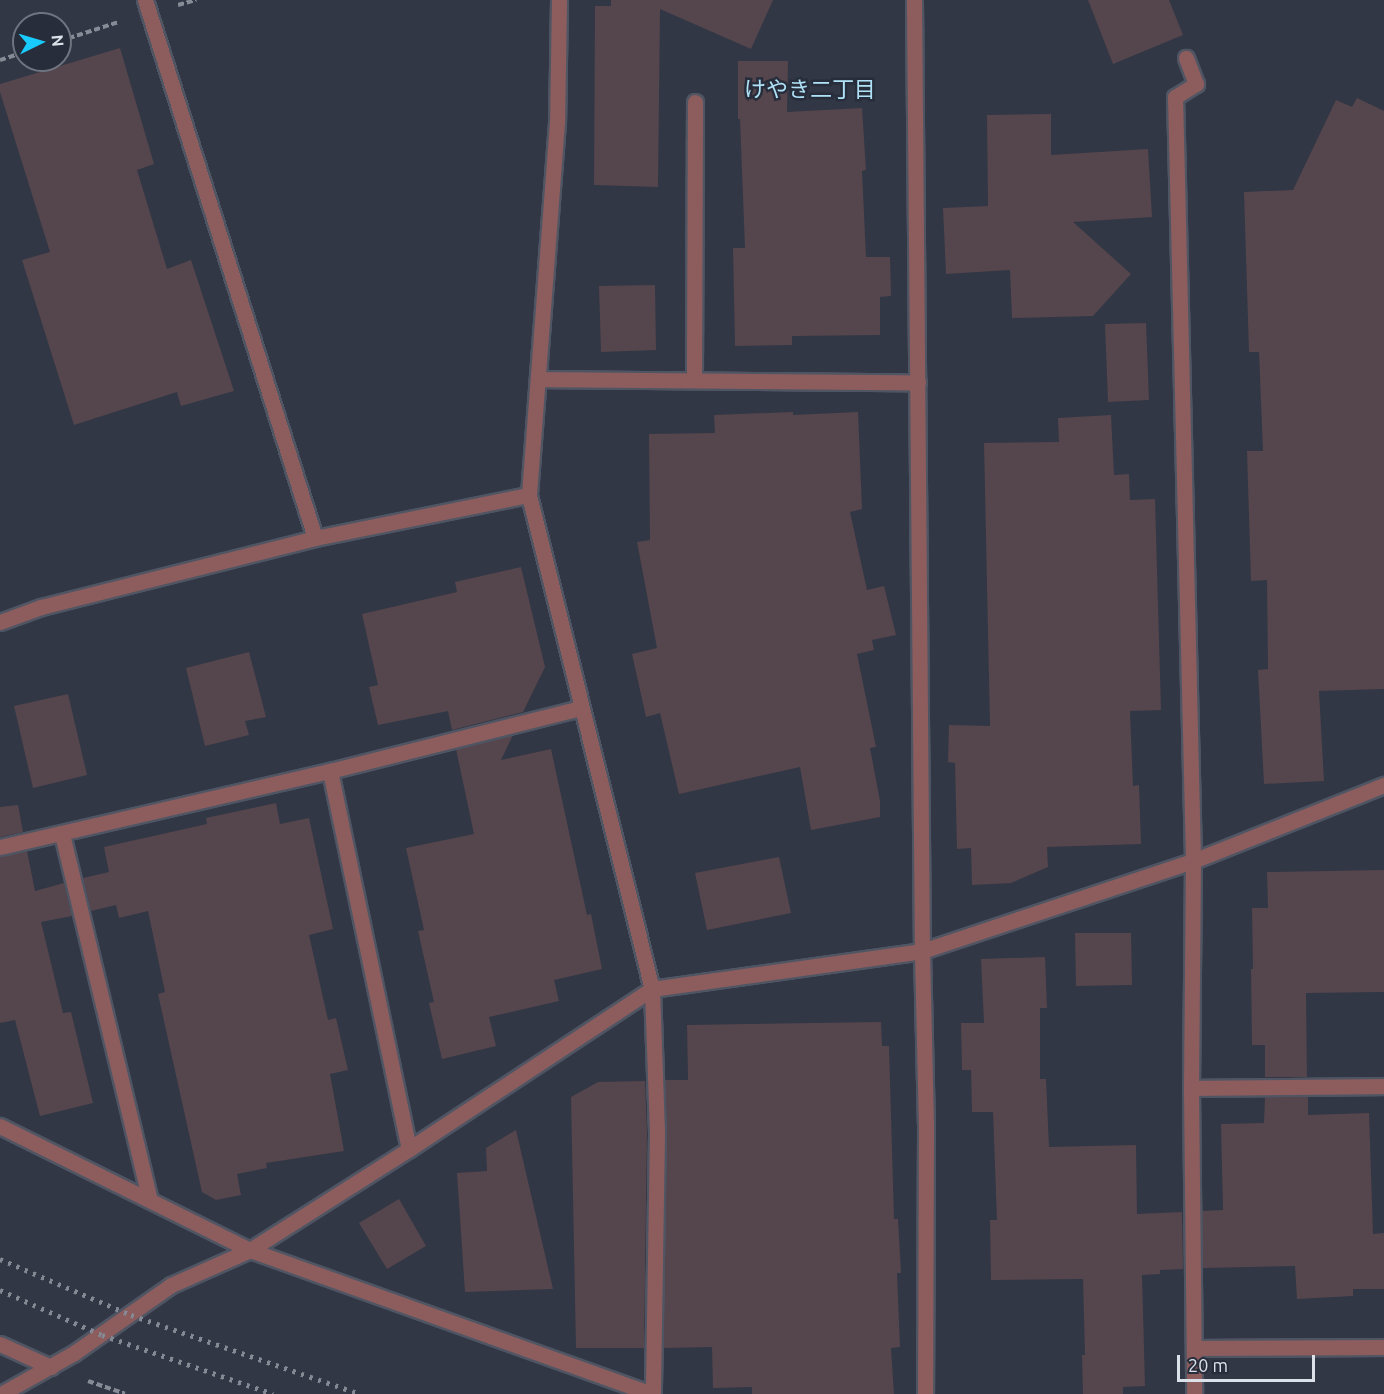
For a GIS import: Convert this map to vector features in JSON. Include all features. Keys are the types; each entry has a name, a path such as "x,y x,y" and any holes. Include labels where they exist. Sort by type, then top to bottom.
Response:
{"street":[{"path":"146,0 315,538"},
{"path":"0,1126 250,1250 653,1394 657,1133 652,989 529,495 557,122 559,0"},
{"path":"914,0 922,951 926,1125 925,1394"},
{"path":"1186,58 1196,84 1175,97 1193,861 1191,1088 1196,1348 1194,1394"},
{"path":"694,380 695,102"},
{"path":"538,379 918,381"},
{"path":"0,622 41,607 315,538 529,495"},
{"path":"0,848 330,771 581,708"},
{"path":"330,771 410,1149"},
{"path":"1,1394 51,1367 131,1316 171,1285 250,1250 410,1149 652,989 922,951 1193,861 1384,785"},
{"path":"62,834 150,1200"},
{"path":"1191,1088 1384,1086"},
{"path":"0,1344 51,1367"},
{"path":"1196,1348 1384,1347"}],"building":[{"path":"611,0 773,0 751,49 660,9 658,187 594,185 595,6 611,6"},
{"path":"1088,0 1169,0 1183,35 1113,64"},
{"path":"120,48 154,164 137,170 167,269 191,260 234,391 181,406 177,392 74,425 22,260 50,252 0,92 0,84 40,72 72,72 72,62"},
{"path":"738,61 788,61 787,112 862,108 866,170 862,171 866,257 890,257 891,296 880,297 880,335 792,336 792,345 735,346 733,248 745,248 740,119 738,119"},
{"path":"1357,98 1384,111 1384,689 1319,691 1324,781 1264,784 1258,670 1268,669 1267,580 1251,581 1247,451 1263,451 1259,352 1249,352 1244,192 1293,190 1336,100 1352,107"},
{"path":"1051,114 1051,155 1148,149 1152,217 1073,222 1131,274 1093,316 1012,318 1010,270 946,274 943,208 988,206 987,115"},
{"path":"655,285 656,350 601,352 599,286"},
{"path":"1146,323 1149,400 1108,402 1105,324"},
{"path":"793,412 793,415 858,412 862,509 850,512 867,590 884,586 896,635 872,640 874,650 857,654 876,747 870,748 880,801 880,817 811,830 800,767 679,794 660,713 646,717 632,654 657,648 637,542 650,540 649,434 715,433 714,415"},
{"path":"1111,415 1114,475 1129,474 1130,500 1155,499 1161,710 1130,711 1133,786 1139,785 1141,844 1047,847 1048,867 1011,883 972,885 971,848 957,849 955,763 948,762 949,725 990,726 984,443 1059,442 1058,418"},
{"path":"521,567 545,667 523,712 452,730 448,711 378,725 369,687 378,685 362,614 457,592 455,582"},
{"path":"249,652 266,717 245,721 249,735 205,746 186,668"},
{"path":"68,694 87,775 33,788 14,706"},
{"path":"513,735 501,760 551,749 587,915 591,914 602,969 554,980 559,1001 489,1017 496,1046 442,1059 429,1003 434,1002 418,931 424,930 406,848 474,834 456,749"},
{"path":"276,803 280,824 309,818 333,929 309,935 328,1020 336,1018 348,1070 330,1074 344,1151 266,1163 267,1168 237,1174 241,1195 216,1200 202,1192 158,994 165,992 148,911 119,918 116,905 91,911 83,878 109,872 104,847 207,824 206,818"},
{"path":"18,805 23,832 0,837 0,807"},
{"path":"27,851 35,891 64,883 72,916 41,922 63,1013 71,1012 93,1103 40,1116 15,1020 0,1023 0,856"},
{"path":"779,857 791,913 707,930 695,873"},
{"path":"1384,870 1384,992 1306,993 1307,1077 1265,1077 1265,1045 1252,1045 1251,969 1253,969 1252,908 1268,908 1267,872"},
{"path":"1075,933 1131,933 1132,985 1076,986"},
{"path":"1045,957 1047,1008 1040,1008 1040,1079 1046,1079 1049,1147 1136,1145 1137,1214 1182,1212 1183,1269 1160,1270 1160,1274 1142,1275 1145,1386 1123,1387 1123,1394 1083,1394 1082,1355 1085,1355 1083,1279 991,1280 990,1220 997,1220 993,1112 972,1112 971,1070 962,1070 961,1023 984,1023 981,959"},
{"path":"881,1022 882,1046 889,1046 894,1219 898,1219 901,1273 897,1273 900,1347 891,1348 894,1394 752,1394 752,1387 713,1388 712,1347 663,1348 667,1133 665,1080 688,1080 687,1025"},
{"path":"645,1081 647,1133 644,1348 576,1348 571,1097 598,1082"},
{"path":"1265,1097 1308,1097 1308,1115 1369,1113 1373,1234 1384,1233 1384,1289 1353,1289 1353,1296 1297,1299 1295,1266 1203,1268 1202,1211 1223,1210 1221,1124 1264,1123"},
{"path":"516,1130 553,1289 465,1292 457,1173 487,1171 486,1148"},
{"path":"399,1199 426,1246 387,1269 359,1223"}],"railway":[{"path":"0,1259 131,1315 360,1394"},
{"path":"0,1290 102,1335 273,1394"}],"district":[{"name":"けやき二丁目","path":"810,89"}]}
